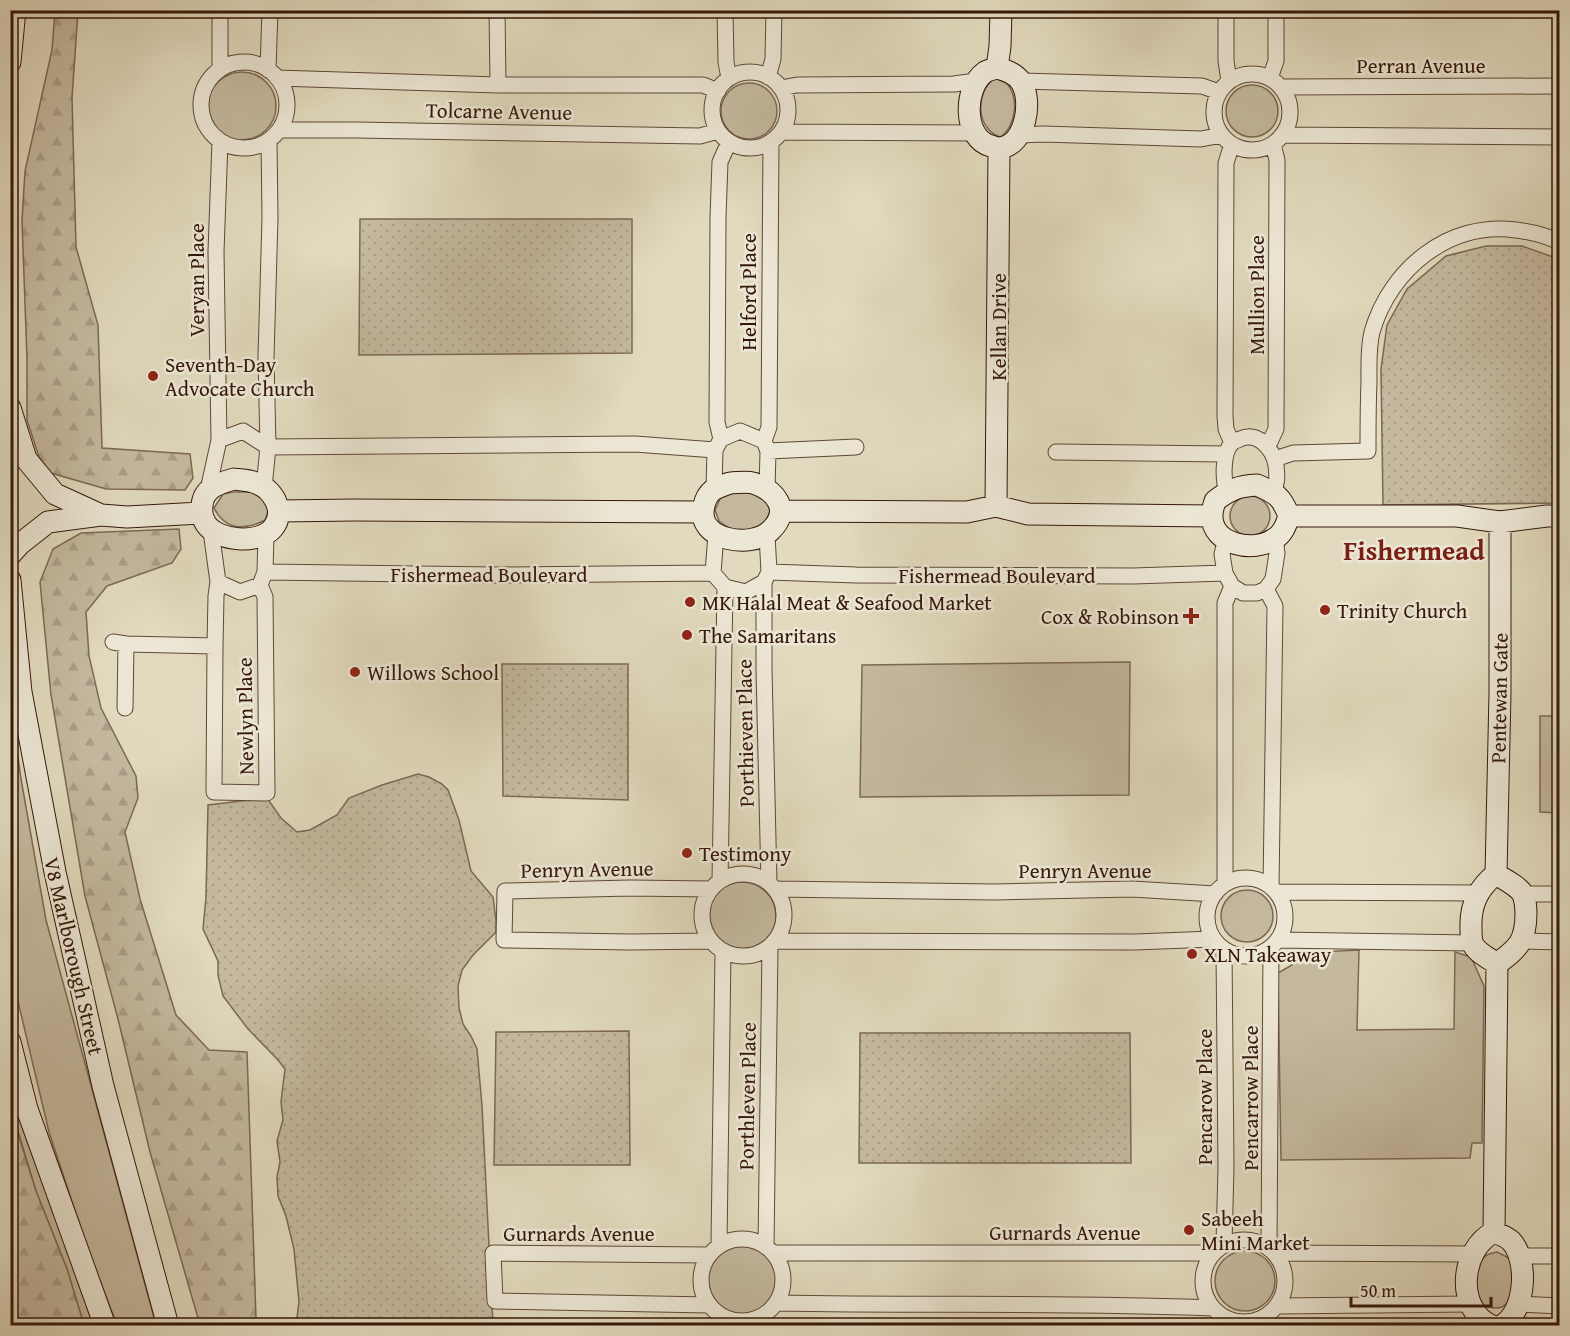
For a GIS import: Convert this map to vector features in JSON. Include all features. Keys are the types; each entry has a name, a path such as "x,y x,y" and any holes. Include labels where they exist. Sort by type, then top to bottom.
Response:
{"street":[{"path":"10,62 15,10"},
{"path":"220,10 220,69"},
{"path":"270,10 273,74"},
{"name":"Tolcarne Avenue","path":"497,10 498,85"},
{"path":"725,10 726,62 729,78"},
{"path":"768,77 773,59 774,10"},
{"path":"998,68 1001,10"},
{"path":"1226,10 1224,86 1214,108 1214,119 1227,140"},
{"path":"1020,135 1227,140 1245,149 1262,149 1278,139 1286,129 1290,116 1289,104 1276,82 1276,10"},
{"path":"244,62 257,64 273,74 284,90 287,104 285,118 274,135 255,147 231,146 220,141 208,129 203,118 202,93 207,83 220,69 244,62"},
{"path":"998,68 1009,71 1021,81 1026,99 1026,118 1020,135 1012,144 999,148 986,145 974,133 969,117 969,98 976,81 986,71 998,68"},
{"path":"974,133 776,137 761,147 739,147 729,142 718,131 713,118 712,104 718,91 729,78 742,73 755,73 768,77 781,88 797,85 954,84 976,81"},
{"name":"Tolcarne Avenue","path":"273,74 498,85 703,85 718,91"},
{"path":"1021,81 1224,86 1244,74 1259,74 1276,82"},
{"name":"Perran Avenue","path":"1276,82 1560,86"},
{"name":"Helford Place","path":"767,490 766,446 769,427 776,137 786,121 788,110 781,88"},
{"name":"Tolcarne Avenue","path":"274,135 369,130 700,136 718,131"},
{"path":"264,488 268,447 266,357 274,135"},
{"path":"1278,139 1560,137"},
{"name":"Mullion Place","path":"1273,492 1278,481 1271,453 1276,429 1278,139"},
{"name":"Mullion Place","path":"1227,140 1225,416 1229,448 1223,480 1227,492"},
{"name":"Veryan Place","path":"208,490 219,440 216,252 220,141"},
{"name":"Helford Place","path":"714,489 718,445 720,162 729,142"},
{"name":"Kellan Drive","path":"996,506 999,148"},
{"path":"1056,452 1229,448 1244,437 1257,438 1271,453 1368,451 1371,336 1377,316 1390,290 1407,270 1422,256 1441,245 1459,236 1479,231 1502,228 1531,232 1560,243"},
{"path":"10,408 26,459 55,494 101,515"},
{"path":"219,440 243,431 268,447 718,445 740,430 766,446 856,447"},
{"path":"10,555 48,522 101,515 206,522 229,538 253,538 266,534 273,528 278,520 278,505 272,494 264,488 253,482 234,479 219,483 208,490 202,501 206,522"},
{"path":"730,483 751,483 772,493 779,501 781,511 775,527 754,541 732,540 716,534 705,520 703,512 708,495 714,489 730,483"},
{"path":"1257,485 1273,492 1284,502 1289,516 1284,529 1275,539 1260,546 1243,546 1226,539 1216,530 1212,516 1215,501 1227,492 1241,486 1257,485"},
{"path":"781,511 967,512 996,506 1028,514 1212,516"},
{"path":"279,512 355,510 703,512"},
{"path":"1289,516 1457,516 1500,522 1560,516"},
{"name":"Newlyn Place","path":"206,522 218,582 214,792 267,793 263,578 266,534"},
{"name":"Pentewan Gate","path":"1496,874 1500,693 1500,522"},
{"path":"716,534 713,573 724,586 716,885"},
{"name":"Porthieven Place","path":"766,535 764,669 772,886"},
{"path":"1220,889 1225,603 1228,580 1222,554 1226,539"},
{"path":"1273,889 1275,606 1266,589 1273,579 1277,554 1275,539"},
{"name":"Fishermead Boulevard","path":"263,578 713,573"},
{"name":"Fishermead Boulevard","path":"724,586 746,592 766,577 1133,576 1228,580 1243,593 1257,593 1266,589"},
{"path":"218,582 240,592 263,578"},
{"name":"V8 Marlborough Street","path":"10,580 21,692 55,872 103,1086 168,1326"},
{"name":"Newlyn Place","path":"125,708 119,643 215,646"},
{"path":"745,874 758,876 772,886 782,901 785,915 782,929 772,944 759,953 747,956 735,955 717,946 705,929 702,915 704,902 716,885 732,875 745,874"},
{"path":"1496,874 1513,884 1522,894 1526,906 1526,928 1521,941 1515,950 1497,964 1472,943 1471,913 1478,893 1486,881 1496,874"},
{"path":"1248,878 1260,881 1273,889 1283,903 1285,916 1284,929 1275,944 1260,954 1248,957 1235,956 1219,945 1208,929 1206,916 1209,904 1220,889 1237,879 1248,878"},
{"name":"Penryn Avenue","path":"716,885 505,891 504,940 717,946"},
{"name":"Penryn Avenue","path":"772,886 994,892 1220,889"},
{"path":"1273,889 1478,893"},
{"path":"1522,894 1560,894"},
{"path":"1521,941 1560,942"},
{"path":"772,944 1123,942 1219,945"},
{"path":"1275,944 1472,943"},
{"name":"Porthleven Place","path":"770,1250 772,944"},
{"name":"Pencarrow Place","path":"1271,1251 1275,944"},
{"name":"Pencarow Place","path":"1219,945 1226,1156 1219,1249"},
{"name":"Porthleven Place","path":"713,1250 717,946"},
{"path":"1494,1233 1497,964"},
{"path":"10,1042 27,1109 105,1326"},
{"path":"1492,1326 1477,1315 1470,1304 1467,1272 1473,1254 1483,1239 1494,1233"},
{"path":"1494,1233 1510,1240 1519,1256 1522,1273 1519,1304 1515,1312 1501,1326"},
{"path":"770,1314 782,1289 783,1276 780,1264 770,1250 755,1240 742,1239 730,1240 713,1250 702,1267 700,1280 703,1293 714,1315 742,1321 770,1314 990,1305 1127,1304 1217,1316 1244,1323 1271,1315 1470,1304"},
{"path":"1217,1316 1206,1298 1203,1275 1206,1263 1219,1249 1235,1240 1258,1242 1271,1251 1282,1265 1285,1279 1283,1293 1271,1315"},
{"name":"Gurnards Avenue","path":"770,1250 1219,1249"},
{"name":"Gurnards Avenue","path":"713,1250 493,1253 495,1301 714,1315"},
{"path":"1271,1251 1473,1254"},
{"path":"1519,1256 1560,1256"},
{"path":"1519,1304 1560,1306"}],"green space":[{"path":"55,11 78,11 72,98 76,247 98,325 102,448 190,454 193,478 185,490 106,489 51,473 39,457 27,420 22,221 25,171 52,50"},
{"path":"242,72 255,75 266,82 273,93 276,106 273,119 266,130 255,137 242,140 229,137 218,130 211,119 208,106 211,93 218,82 229,75"},
{"path":"994,79 1006,83 1014,103 1010,127 1000,137 986,127 981,110 984,93"},
{"path":"749,83 760,85 769,91 775,100 777,111 775,122 769,131 760,137 749,139 738,137 729,131 723,122 721,111 723,100 729,91 738,85"},
{"path":"1247,85 1257,85 1271,92 1278,111 1271,130 1257,137 1247,137 1237,133 1230,126 1226,116 1226,106 1230,96 1237,89"},
{"path":"360,219 632,219 632,353 359,355"},
{"path":"1486,246 1522,246 1559,259 1559,503 1383,505 1381,369 1387,325 1407,289 1446,256"},
{"path":"734,491 751,491 767,501 770,511 765,523 752,531 733,531 719,521 715,510 721,497"},
{"path":"250,492 265,499 269,509 265,520 243,527 224,521 214,508 223,494"},
{"path":"1250,496 1258,497 1264,502 1269,508 1269,524 1264,530 1258,535 1250,536 1242,535 1236,530 1231,524 1230,516 1231,508 1236,502 1242,497"},
{"path":"179,529 181,549 172,563 107,586 86,612 89,656 101,708 136,776 138,798 125,832 140,899 176,1015 209,1050 247,1052 256,1318 261,1325 200,1325 150,1152 85,896 51,695 40,582 53,549 81,533"},
{"path":"1130,662 1129,795 860,797 862,665"},
{"path":"502,664 628,664 628,800 503,796"},
{"path":"10,698 21,779 46,920 156,1325 117,1325 89,1253 49,1132 11,972"},
{"path":"1540,716 1559,716 1559,813 1540,812"},
{"path":"418,774 429,777 448,790 459,820 471,871 493,897 496,932 473,955 462,970 458,986 459,1008 463,1024 477,1049 493,1325 296,1325 299,1302 294,1249 286,1216 278,1196 277,1177 280,1162 277,1141 283,1120 281,1102 285,1069 248,1029 223,996 218,975 218,961 203,929 208,805 267,798 281,818 297,832 310,830 337,815 349,798"},
{"path":"742,882 755,885 766,892 773,903 776,916 773,929 766,940 755,947 742,950 729,947 718,940 711,929 708,916 711,903 718,892 729,885"},
{"path":"1242,890 1252,890 1266,897 1273,916 1266,935 1252,942 1242,942 1232,938 1225,931 1221,921 1221,911 1225,901 1232,894"},
{"path":"1359,950 1357,1030 1454,1029 1455,952 1471,957 1484,986 1482,1143 1472,1143 1470,1158 1281,1160 1278,973 1292,965 1298,953"},
{"path":"629,1031 630,1165 494,1165 496,1032"},
{"path":"860,1033 1130,1033 1131,1163 859,1163"},
{"path":"10,1042 105,1325 84,1325 67,1269 36,1191 11,1108"},
{"path":"10,1108 36,1191 67,1269 84,1325 13,1325 10,1304"},
{"path":"742,1246 755,1249 766,1256 773,1267 776,1280 773,1293 766,1304 755,1311 742,1314 729,1311 718,1304 711,1293 708,1280 711,1267 718,1256 729,1249"},
{"path":"1245,1251 1257,1253 1270,1264 1275,1281 1273,1293 1262,1306 1245,1311 1233,1309 1220,1298 1215,1281 1217,1269 1228,1256"},
{"path":"1497,1252 1509,1258 1514,1270 1513,1297 1500,1308 1493,1308 1484,1306 1478,1294 1475,1279 1481,1260 1488,1254"}],"place":[{"name":"Seventh-Day Advocate Church","path":"153,376"},
{"name":"MK Halal Meat & Seafood Market","path":"690,602"},
{"name":"Trinity Church","path":"1325,610"},
{"name":"Cox & Robinson","path":"1191,616"},
{"name":"The Samaritans","path":"687,635"},
{"name":"Willows School","path":"355,672"},
{"name":"Testimony","path":"687,853"},
{"name":"XLN Takeaway","path":"1192,954"},
{"name":"Sabeeh Mini Market","path":"1189,1230"}],"district":[{"name":"Fishermead","path":"1414,550"}]}
